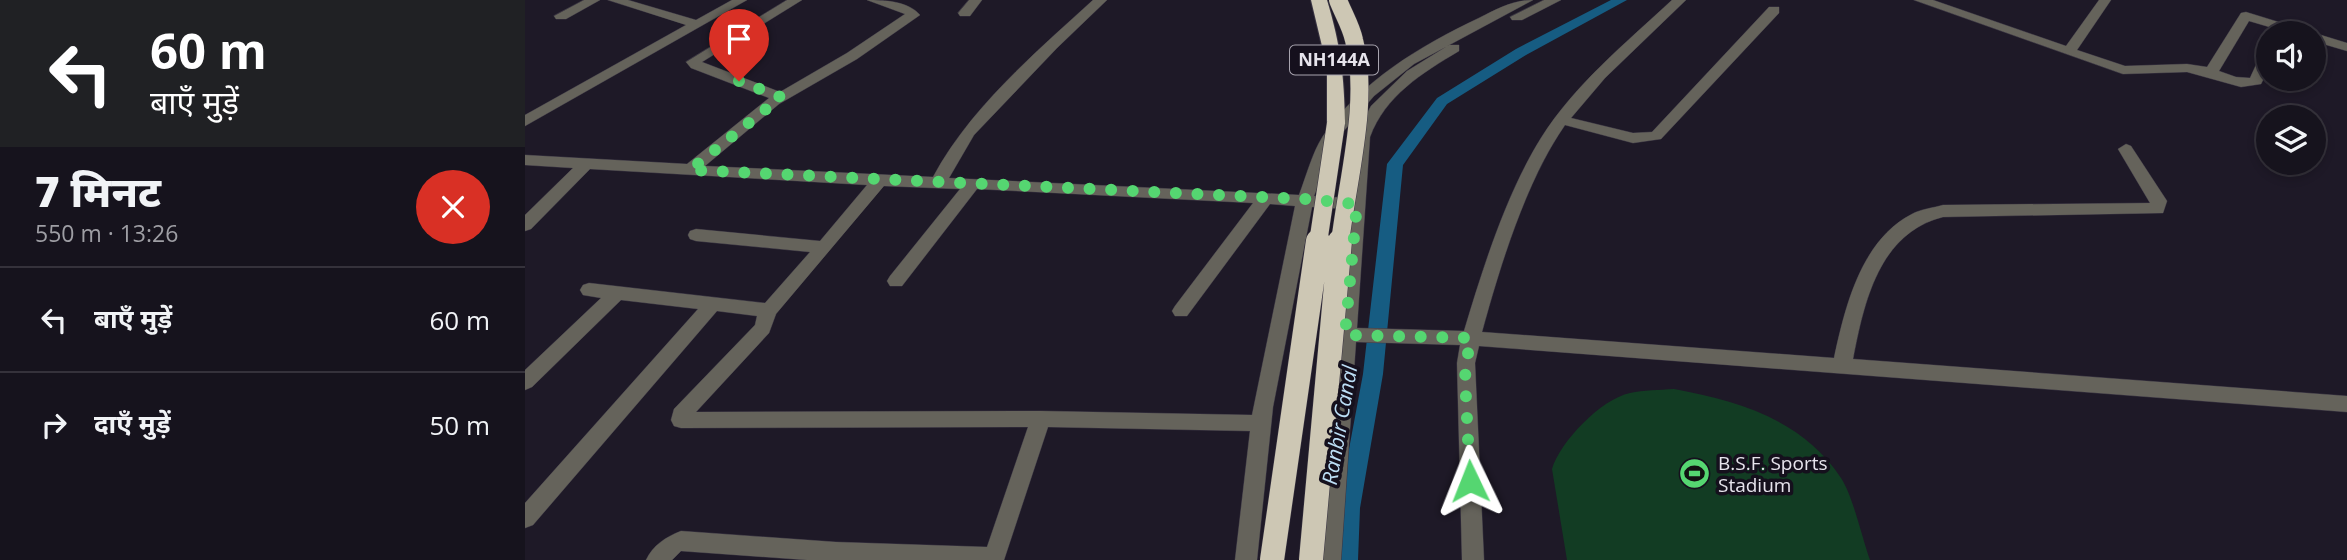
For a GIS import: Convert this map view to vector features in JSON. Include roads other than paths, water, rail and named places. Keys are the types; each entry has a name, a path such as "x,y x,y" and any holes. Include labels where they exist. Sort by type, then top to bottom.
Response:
{"highway":[{"name":"NH144A","path":"1272,560 1336,123 1335,67 1319,0"},
{"name":"NH144A","path":"1311,560 1341,234 1354,152 1359,73 1354,38 1338,0"}],"street":[{"path":"561,16 594,0"},
{"path":"614,0 696,24"},
{"path":"781,97 693,62 796,0"},
{"path":"690,170 781,97 913,15 909,10 873,0"},
{"path":"965,13 976,0"},
{"path":"938,183 956,149 969,132 1052,45 1101,0"},
{"path":"1330,560 1350,335 1362,138 1362,101 1347,0"},
{"path":"1246,560 1261,423 1305,199 1329,139 1380,83 1409,61 1462,31 1528,0"},
{"path":"1362,138 1365,126 1376,110 1412,75 1452,49 1555,0"},
{"path":"1473,560 1465,377 1470,338 1506,234 1536,161 1562,120 1613,62 1680,0"},
{"path":"2069,51 2105,0"},
{"path":"525,121 733,1"},
{"path":"1927,1 2069,51 2138,72 2180,67 2238,82 2256,81"},
{"path":"1562,120 1633,138 1655,136 1773,10"},
{"path":"2211,73 2246,16 2259,21"},
{"path":"2326,40 2347,47"},
{"path":"1842,367 1862,288 1887,243 1915,218 1929,212 1943,211 2157,209 2159,201 2126,149"},
{"path":"525,160 880,181 1305,199 1357,204"},
{"path":"525,225 585,165"},
{"path":"880,181 768,310 763,328 681,415 681,420 1041,419 1261,423"},
{"path":"896,281 973,183"},
{"path":"1181,311 1265,199"},
{"path":"697,235 824,247"},
{"path":"589,290 768,310"},
{"path":"525,382 617,293"},
{"path":"525,518 714,303"},
{"path":"1350,335 1470,338 2347,404"},
{"path":"657,560 673,544 681,541 836,552 993,558 1041,419"}],"waterway":[{"name":"Ranbir Canal","path":"1347,560 1349,508 1373,374 1395,164 1442,101 1521,52 1621,0"}],"place":[{"name":"B.S.F. Sports Stadium","path":"1695,474"}]}
